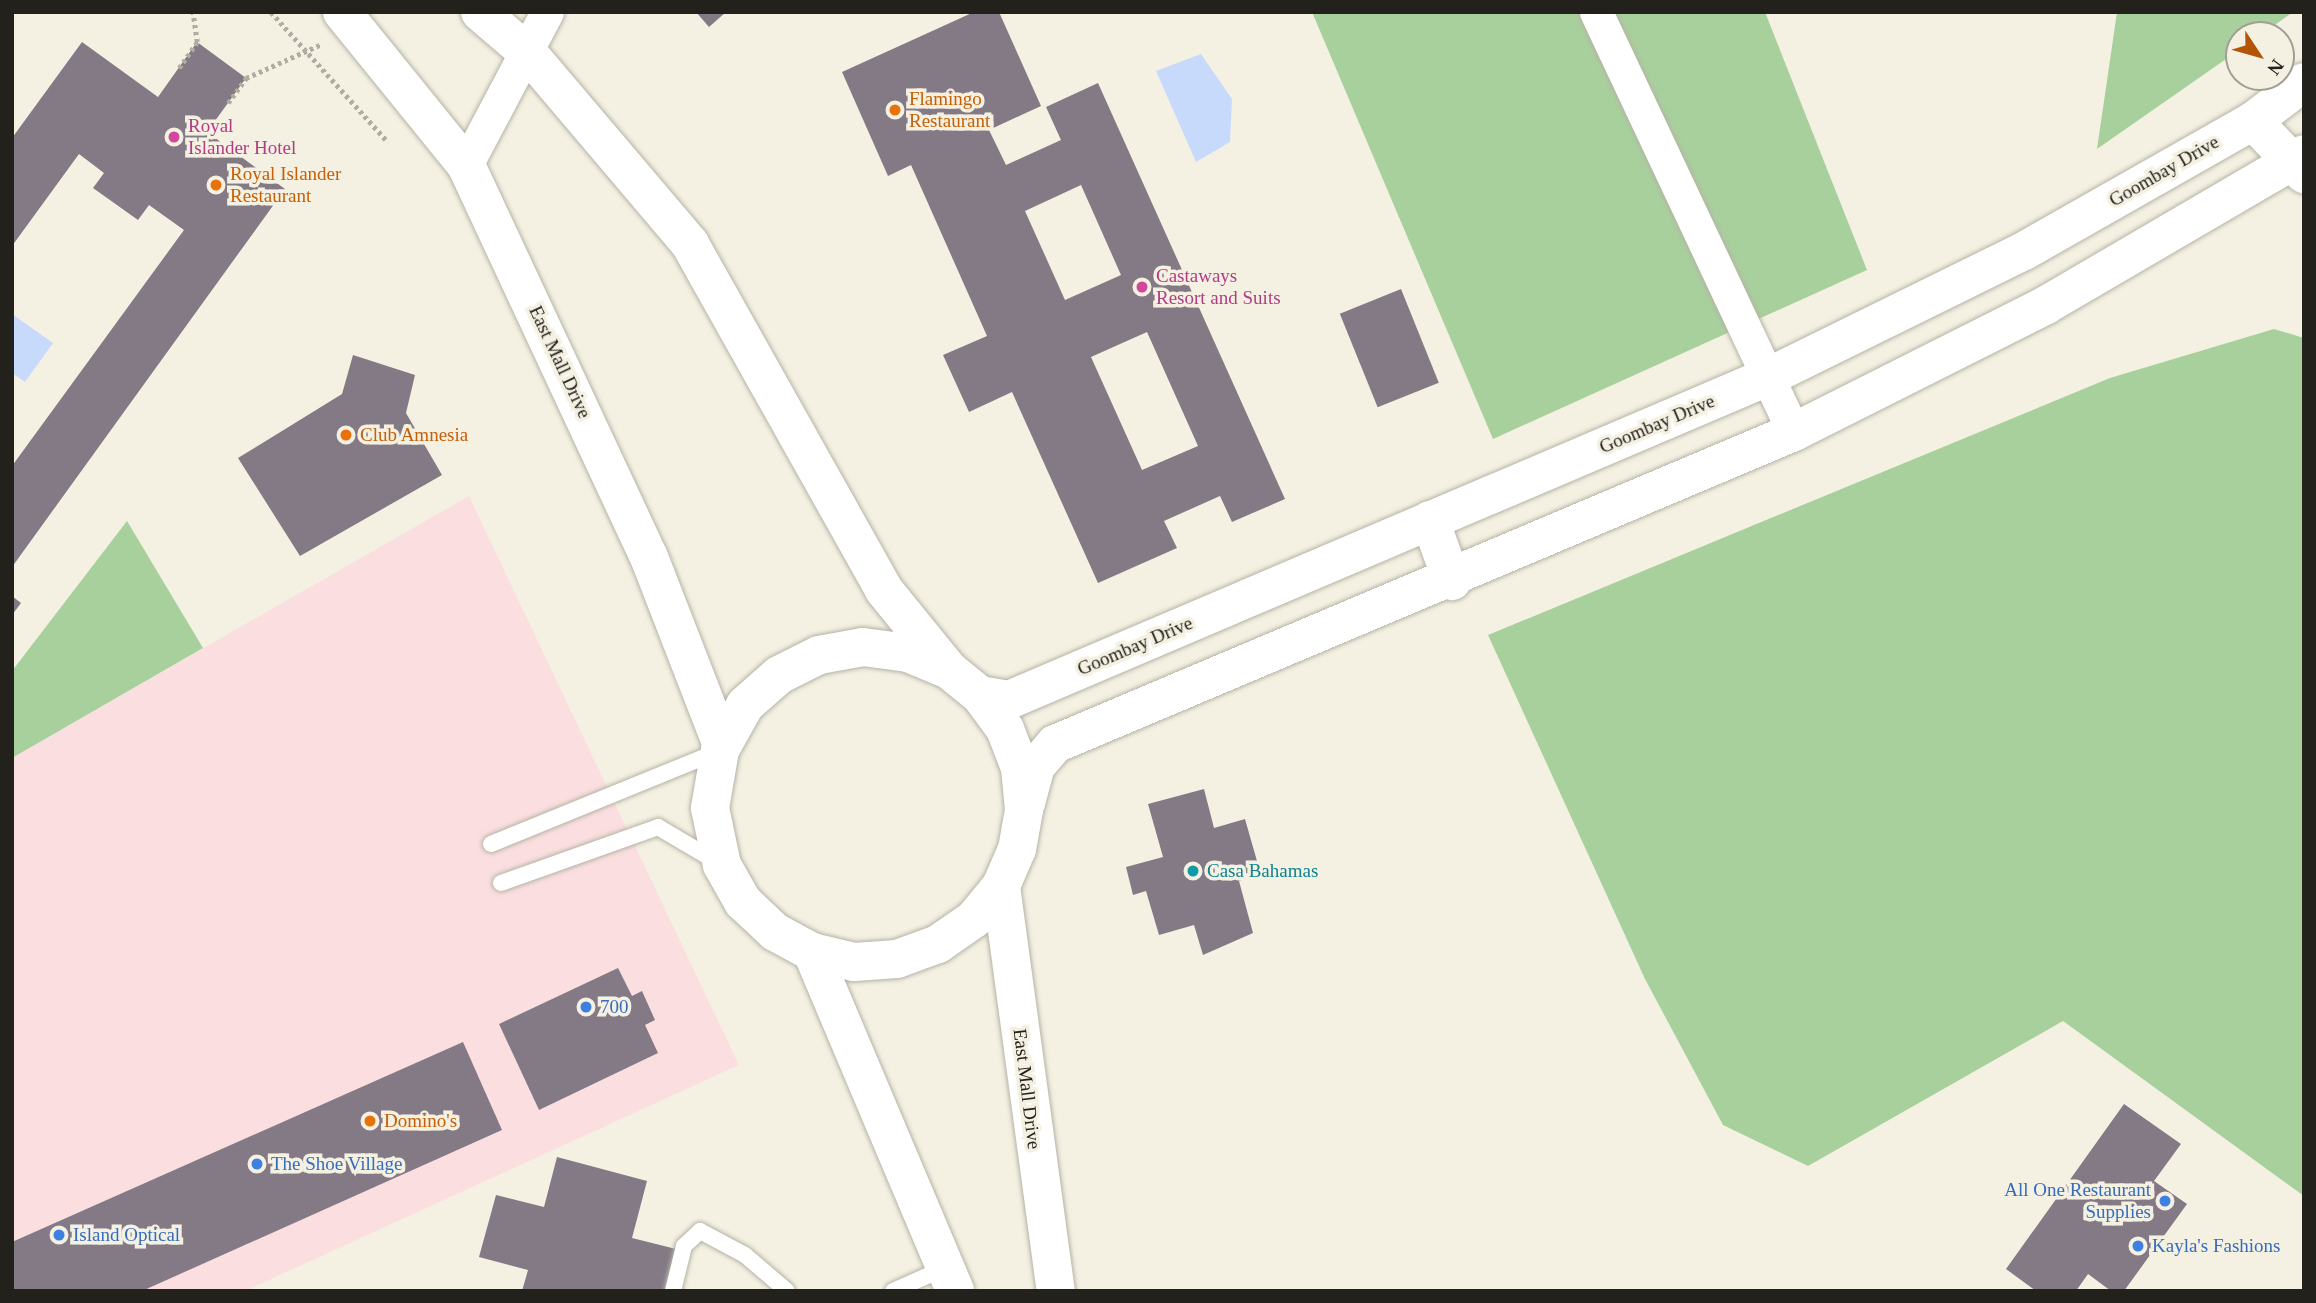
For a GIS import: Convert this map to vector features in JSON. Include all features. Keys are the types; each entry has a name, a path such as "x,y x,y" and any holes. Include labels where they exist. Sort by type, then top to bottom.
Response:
{"main road":[{"path":"480,12 530,54 690,244 884,590 949,670 980,695 1005,729 1020,768 1024,810"},
{"name":"East Mall Drive","path":"353,23 466,164 649,557 721,748"},
{"name":"Goombay Drive","path":"980,695 1009,700 1772,375 2024,251 2253,121 2304,82"},
{"path":"949,670 908,653 874,649 819,655 779,675 746,705 721,748 710,808 722,865 743,902 775,932 812,952 854,961 897,959 938,944 974,919 1001,886 1017,849 1036,766 1055,744 1452,581 1794,432 2046,305 2299,164 2253,121"},
{"path":"1430,520 1452,581"},
{"name":"East Mall Drive","path":"1001,886 1056,1291"},
{"path":"812,952 950,1279"}],"street":[{"path":"466,164 530,54 547,12"},
{"path":"1595,12 1772,375 1794,432"}],"lane":[{"path":"491,844 721,748"},
{"path":"501,883 659,827 722,865"},
{"path":"673,1291 684,1247 700,1231 745,1255 787,1291"},
{"path":"893,1291 950,1279"}],"path":[{"path":"179,68 197,42 193,12"},
{"path":"271,12 388,142"},
{"path":"228,103 246,78 353,23"}],"shaded area":[{"path":"469,496 739,1065 245,1291 12,1291 12,758"}],"green space":[{"path":"1312,12 1765,12 1867,270 1493,439"},
{"path":"2117,12 2293,12 2280,21 2225,21 2225,60 2097,149"},
{"path":"2274,329 2304,338 2304,1196 2063,1021 1808,1166 1723,1125 1645,979 1488,635 2110,378"},
{"path":"127,521 203,648 12,758 12,671"}],"water":[{"path":"1201,54 1232,99 1230,142 1196,162 1156,71"},
{"path":"12,314 53,343 25,382 12,373"}],"building":[{"path":"696,12 726,12 709,27"},
{"name":"Castaways Resort and Suits","path":"974,12 999,12 1041,106 989,130 1006,165 1061,140 1046,107 1098,83 1285,499 1232,522 1220,496 1164,521 1177,548 1098,583 1012,392 969,412 943,355 987,336 911,165 888,176 842,72","holes":["1081,185 1121,275 1065,300 1025,211","1147,332 1198,446 1142,470 1091,357"]},
{"path":"82,42 158,97 197,42 246,78 207,132 285,189 12,567 12,466 184,230 149,205 138,220 93,188 104,173 79,154 12,246 12,138"},
{"path":"1401,289 1439,383 1378,407 1340,314"},
{"name":"Club Amnesia","path":"353,355 415,375 406,413 442,475 300,556 238,458 342,394"},
{"path":"12,596 21,603 12,615"},
{"name":"Casa Bahamas","path":"1204,789 1214,828 1245,819 1261,875 1239,881 1253,933 1203,955 1194,925 1159,935 1146,891 1133,895 1126,867 1163,857 1148,804"},
{"path":"618,968 632,996 642,991 655,1020 645,1025 658,1053 539,1110 499,1024"},
{"path":"463,1042 502,1130 142,1291 12,1291 12,1242"},
{"path":"2124,1104 2181,1144 2154,1181 2187,1204 2124,1291 2111,1291 2088,1274 2076,1291 2036,1291 2006,1269"},
{"path":"557,1157 647,1181 632,1238 680,1250 669,1291 522,1291 528,1270 479,1257 496,1195 544,1207"}],"place":[{"name":"Flamingo Restaurant","path":"895,110"},
{"name":"Royal Islander Hotel","path":"174,137"},
{"name":"Royal Islander Restaurant","path":"216,185"},
{"name":"Castaways Resort and Suits","path":"1142,287"},
{"name":"Club Amnesia","path":"346,435"},
{"name":"Casa Bahamas","path":"1193,871"},
{"name":"700","path":"586,1007"},
{"name":"Domino's","path":"370,1121"},
{"name":"The Shoe Village","path":"257,1164"},
{"name":"All One Restaurant Supplies","path":"2165,1201"},
{"name":"Island Optical","path":"59,1235"},
{"name":"Kayla's Fashions","path":"2138,1246"}]}
